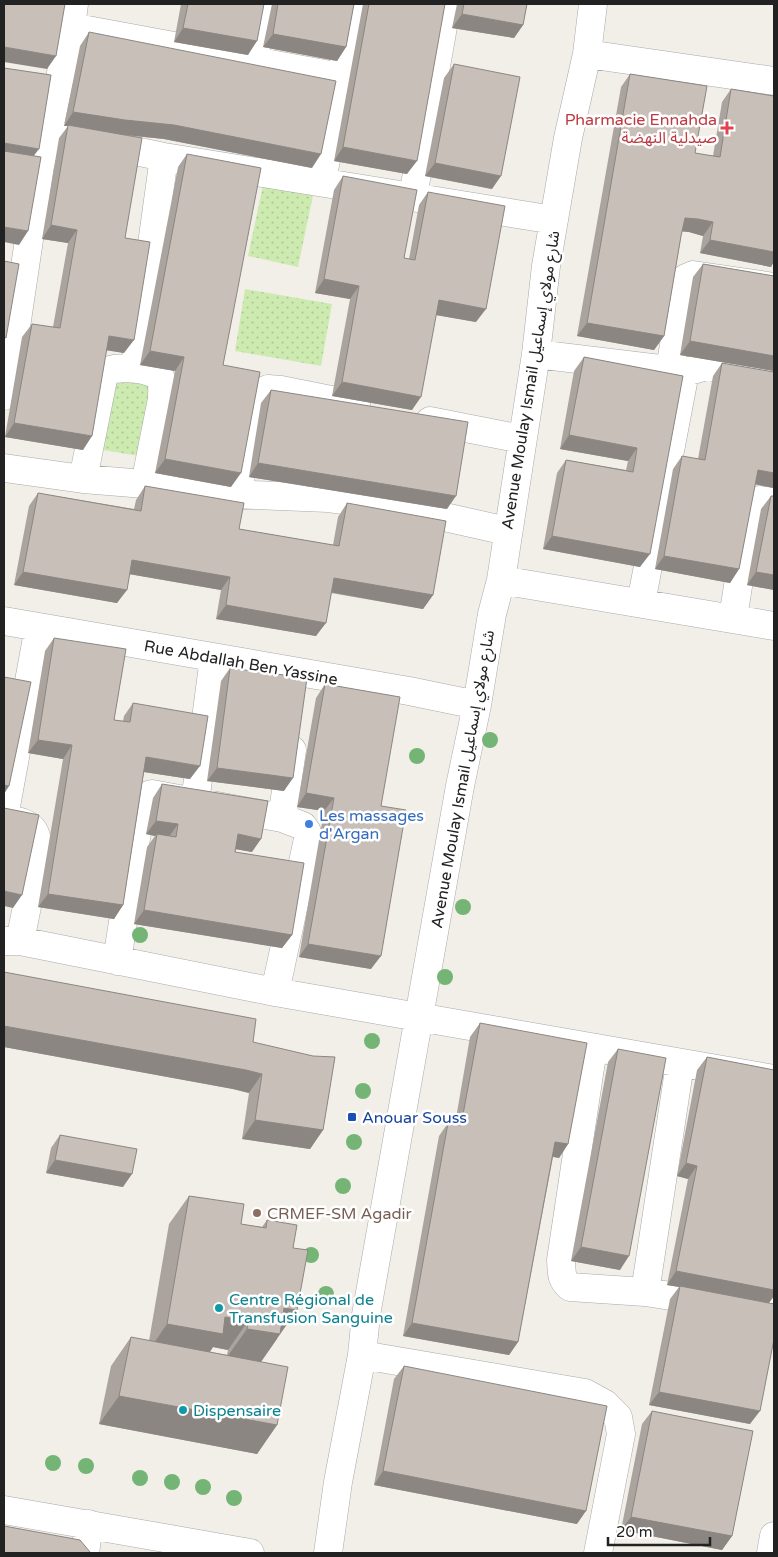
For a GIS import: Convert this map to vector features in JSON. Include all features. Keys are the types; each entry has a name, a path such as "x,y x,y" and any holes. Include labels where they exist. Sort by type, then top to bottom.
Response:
{"street":[{"path":"254,62 264,4"},
{"path":"322,181 355,4"},
{"path":"413,196 447,4"},
{"name":"Avenue Moulay Ismail شارع مولاي إسماعيل","path":"328,1553 338,1482 362,1355 366,1315 460,786 477,705 492,614 501,580 536,354 546,266 568,138 587,54 592,4"},
{"path":"4,396 14,271 48,133 73,15 254,62 341,77"},
{"path":"587,54 774,81"},
{"path":"30,84 56,89"},
{"path":"48,133 164,157 322,181 554,220"},
{"path":"135,368 164,157"},
{"path":"4,160 40,166"},
{"path":"641,603 678,372 686,278 693,275 774,287"},
{"path":"536,354 678,372 707,366 774,378"},
{"path":"83,479 105,371 110,368 135,368 154,373 161,378 162,386 162,399 145,484"},
{"path":"237,496 256,399 263,390 281,390 377,410"},
{"path":"406,416 522,439"},
{"path":"4,468 83,479 145,484 204,493 237,496 328,498 400,507 508,531"},
{"path":"733,618 741,567 756,504 760,500 774,502"},
{"path":"501,580 774,626"},
{"name":"Rue Abdallah Ben Yassine","path":"4,621 214,658 302,683 409,691 477,705"},
{"path":"39,627 4,817 31,826 36,834 38,844 38,852 12,941 275,992 774,1079"},
{"path":"195,802 214,658"},
{"path":"282,818 296,722"},
{"path":"117,961 141,806 148,795 152,794 282,818 303,826 307,832 308,839 275,992"},
{"path":"593,1048 561,1260 564,1281 570,1287 645,1292 774,1312"},
{"path":"645,1292 680,1064"},
{"path":"362,1355 585,1393 605,1404 618,1417 621,1434 598,1553"},
{"path":"4,1510 250,1553"},
{"path":"86,1553 89,1524"},
{"path":"771,1553 774,1536"}],"green space":[{"path":"265,176 315,186 298,267 248,256"},
{"path":"245,289 332,304 321,366 235,351"},
{"path":"115,379 152,385 139,456 103,450"}],"building":[{"path":"4,4 65,4 56,56 4,47"},
{"path":"188,4 264,4 257,41 183,28"},
{"path":"278,4 354,4 346,47 273,34"},
{"path":"369,4 445,4 417,161 343,147"},
{"path":"464,4 527,4 523,25 462,14"},
{"path":"89,32 336,81 321,154 174,125 73,112"},
{"path":"454,64 520,77 501,176 435,163"},
{"path":"4,68 51,75 39,149 4,143"},
{"path":"630,74 707,86 695,153 720,157 731,89 774,96 774,252 710,240 713,222 685,218 664,336 587,323"},
{"path":"68,125 142,138 125,238 150,242 134,340 109,336 92,436 14,423 32,324 60,328 77,230 51,225"},
{"path":"4,151 41,157 28,231 4,227"},
{"path":"187,154 261,168 223,365 260,372 241,473 165,459 184,357 150,351"},
{"path":"343,176 417,190 404,258 415,260 428,192 505,206 486,309 439,300 421,397 342,382 359,286 324,279"},
{"path":"4,261 19,264 6,338 4,337"},
{"path":"703,264 774,276 774,356 690,341"},
{"path":"584,357 683,376 650,554 552,536 566,460 633,472 635,461 637,448 569,435"},
{"path":"722,363 774,372 774,473 758,470 739,569 664,556 682,456 705,460"},
{"path":"271,390 468,422 456,496 258,463"},
{"path":"145,486 244,503 239,529 339,546 347,503 446,521 433,595 334,578 326,623 226,605 230,577 132,560 127,590 23,572 38,493 141,511"},
{"path":"771,496 774,496 774,575 756,572"},
{"path":"54,638 126,649 114,720 130,722 133,703 208,716 200,766 146,757 123,905 48,894 72,745 38,740"},
{"path":"230,668 307,678 293,778 217,768"},
{"path":"4,677 31,682 9,786 4,785"},
{"path":"325,684 400,697 381,806 406,810 381,956 308,944 334,798 306,793"},
{"path":"162,784 268,801 261,839 238,834 235,852 304,863 292,935 144,910 157,834 176,837 178,824 156,821"},
{"path":"4,808 39,815 22,895 4,891"},
{"path":"4,972 256,1019 253,1042 313,1056 335,1057 323,1130 255,1120 262,1074 4,1026"},
{"path":"480,1023 587,1043 568,1144 555,1142 518,1342 412,1323 448,1123 461,1125"},
{"path":"618,1049 666,1058 629,1256 581,1247"},
{"path":"707,1057 774,1070 774,1290 676,1271 697,1166 686,1163"},
{"path":"60,1135 137,1149 132,1174 55,1160"},
{"name":"Centre Régional de Transfusion Sanguine","path":"189,1196 244,1204 241,1224 266,1228 267,1220 297,1225 293,1248 308,1250 297,1310 284,1308 280,1334 247,1329 248,1321 225,1317 223,1334 167,1324"},
{"path":"680,1286 774,1304 774,1339 760,1411 659,1392"},
{"path":"131,1337 288,1367 277,1425 119,1396"},
{"path":"404,1366 607,1406 586,1511 383,1471"},
{"path":"652,1411 753,1431 732,1536 631,1517"},
{"path":"4,1526 80,1540 90,1552 4,1553"}],"place":[{"name":"Pharmacie Ennahda صيدلية النهضة","path":"727,128"},
{"name":"Les massages d'Argan","path":"309,824"},
{"name":"Anouar Souss","path":"352,1117"},
{"name":"CRMEF-SM Agadir","path":"257,1213"},
{"name":"Centre Régional de Transfusion Sanguine","path":"219,1308"},
{"name":"Dispensaire","path":"183,1410"}]}
